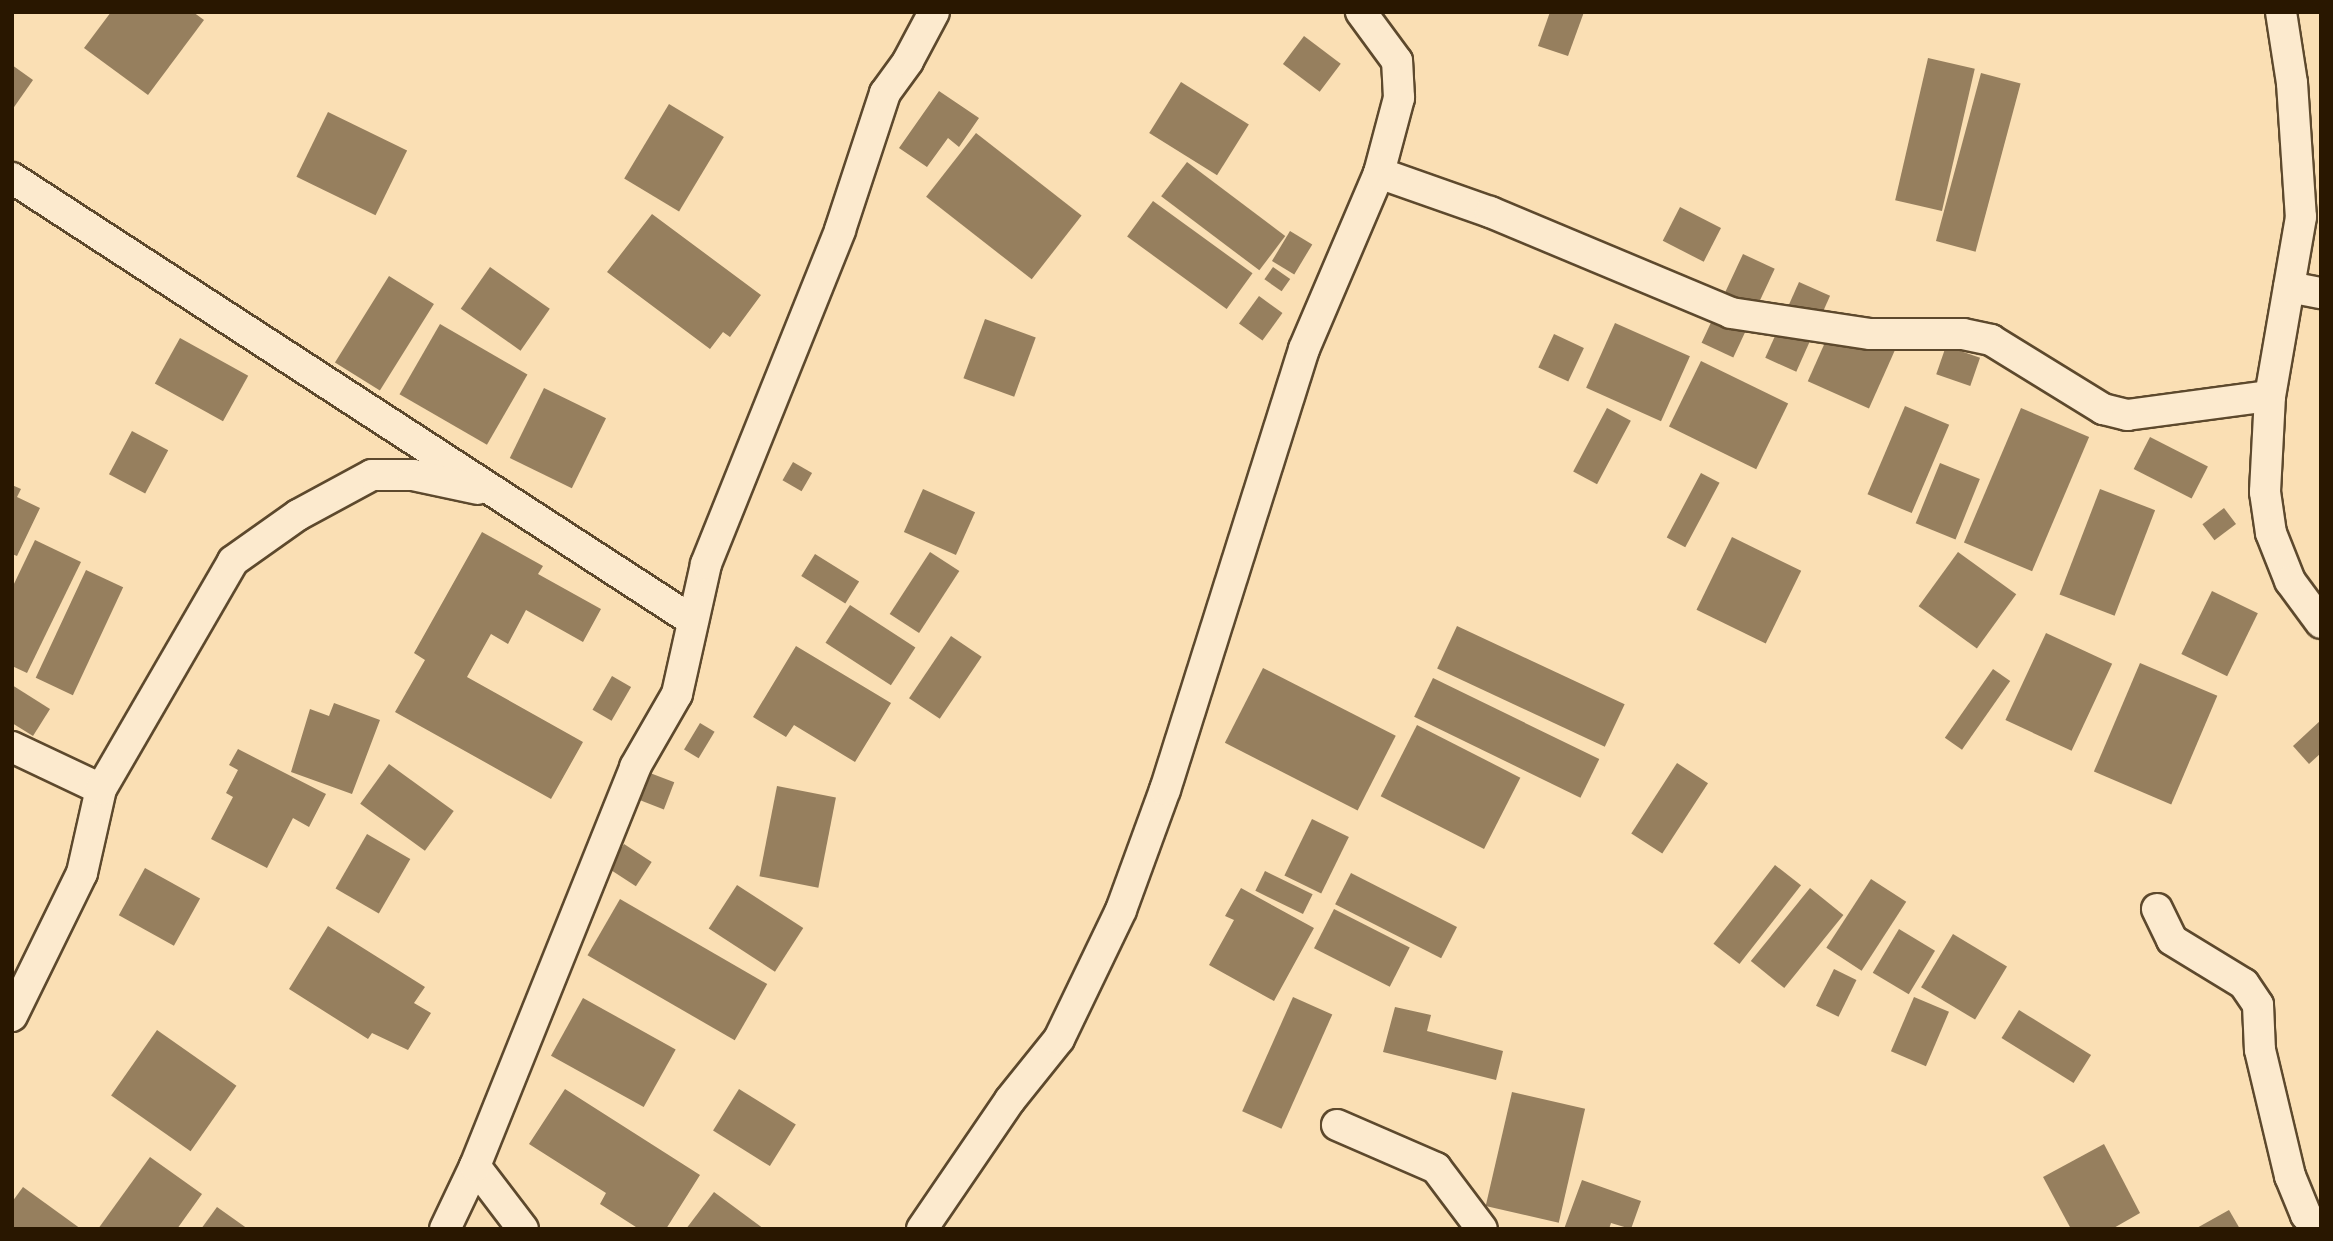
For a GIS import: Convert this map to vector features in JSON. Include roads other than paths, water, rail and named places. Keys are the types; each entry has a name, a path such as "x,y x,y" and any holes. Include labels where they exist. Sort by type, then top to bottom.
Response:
{"street":[{"path":"445,1229 475,1166 635,767 677,694 706,564 840,230 885,93 908,61 934,12"},
{"path":"922,1229 1010,1100 1059,1038 1121,910 1165,790 1304,349 1379,173 1399,98 1397,61 1361,12"},
{"path":"2281,12 2292,83 2301,217 2270,397 2265,492 2271,533 2290,581 2321,623"},
{"path":"1379,173 1490,212 1731,313 1870,334 1963,334 1991,340 2103,409 2127,415 2270,397"},
{"path":"12,178 693,621"},
{"path":"2289,287 2321,293"},
{"path":"12,1016 82,873 101,789 233,561 298,516 372,475 413,475 495,493"},
{"path":"12,747 101,789"},
{"path":"2157,909 2172,940 2244,984 2258,1005 2260,1050 2290,1176 2306,1214 2318,1229"},
{"path":"1338,1125 1436,1168 1482,1229"},
{"path":"475,1166 523,1229"}]}
